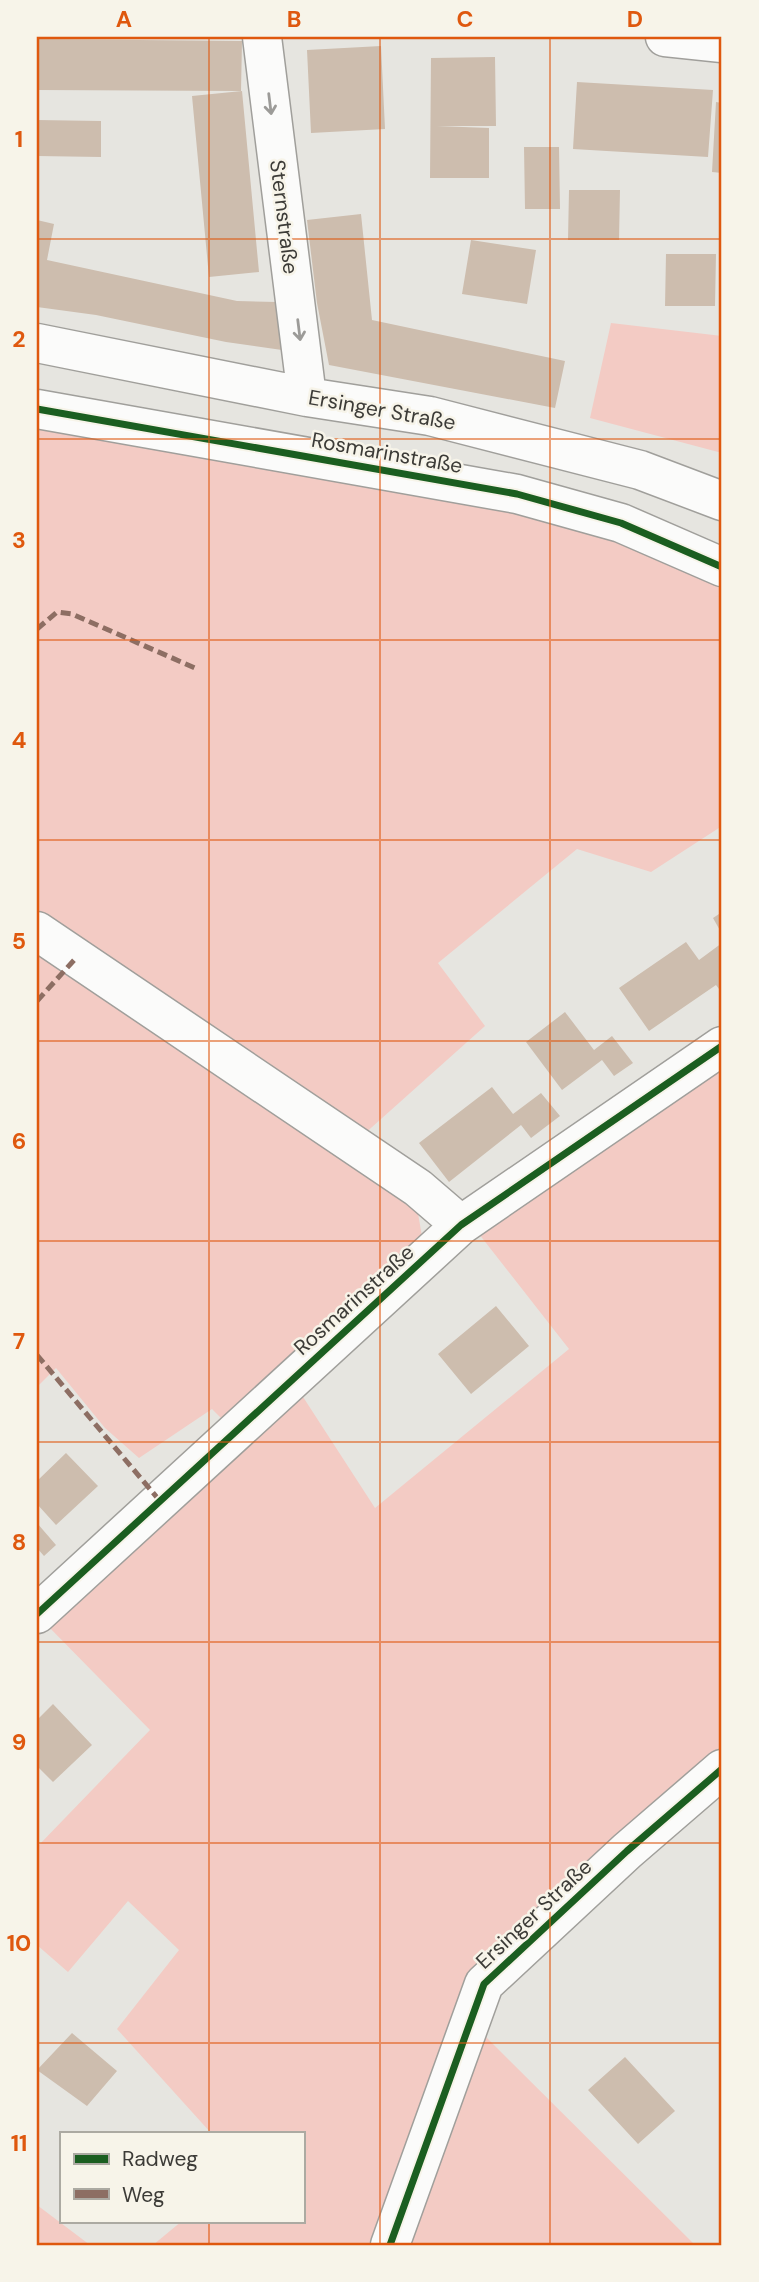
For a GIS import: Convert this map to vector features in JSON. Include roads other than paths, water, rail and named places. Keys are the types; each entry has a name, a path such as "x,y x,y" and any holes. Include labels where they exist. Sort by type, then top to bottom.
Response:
{"street":[{"name":"Sternstraße","path":"262,37 307,397"},
{"path":"665,37 722,43"},
{"name":"Ersinger Straße","path":"37,342 307,397 430,416 640,470 722,500"},
{"name":"Rosmarinstraße","path":"37,409 517,494 621,523 722,567"},
{"path":"37,931 418,1188 461,1226"},
{"name":"Rosmarinstraße","path":"37,1614 461,1226 722,1046"},
{"name":"Ersinger Straße","path":"390,2245 484,1984 627,1851 722,1769"}]}
